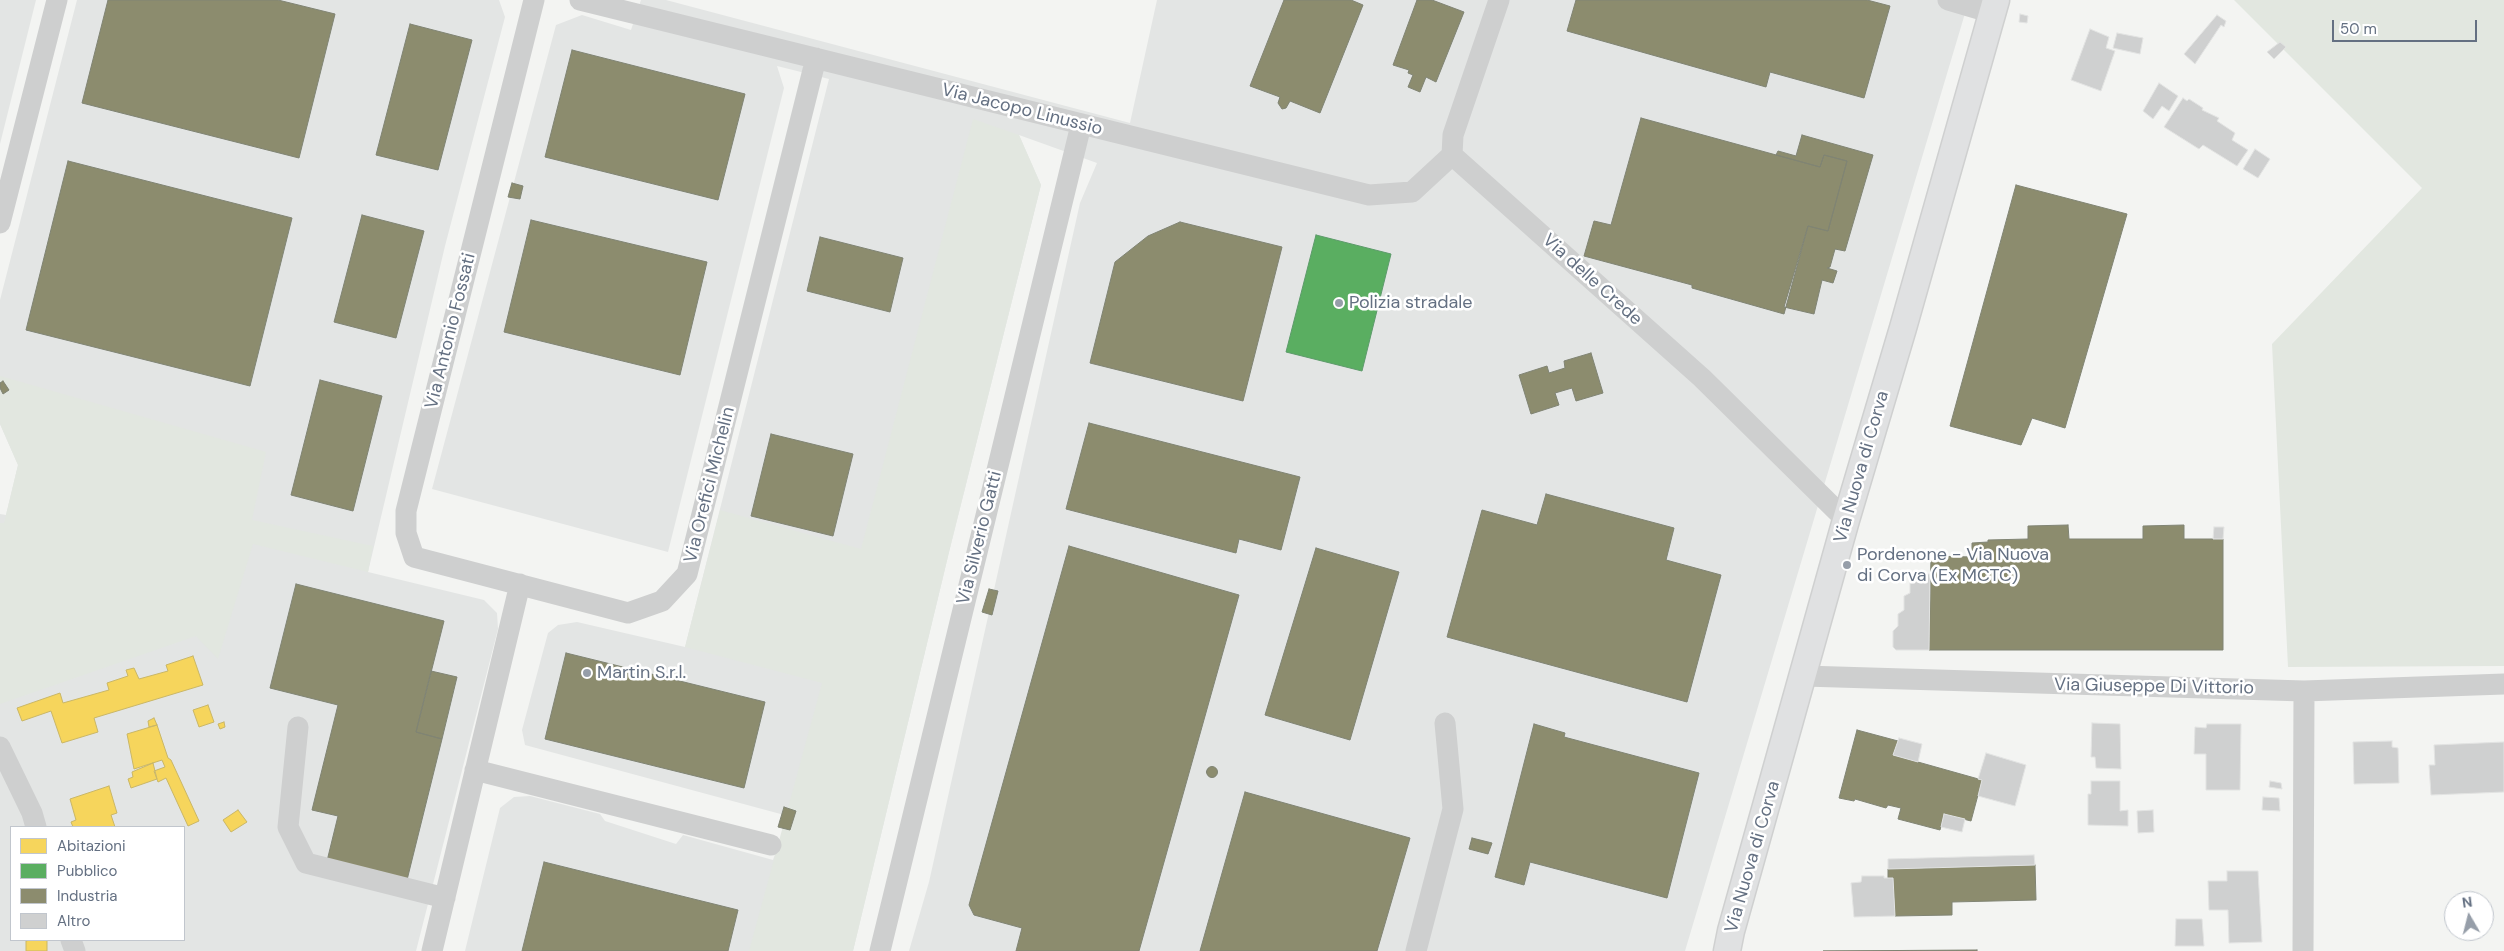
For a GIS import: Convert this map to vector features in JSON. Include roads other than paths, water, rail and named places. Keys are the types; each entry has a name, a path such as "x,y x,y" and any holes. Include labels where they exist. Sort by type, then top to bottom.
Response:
{"main road":[{"name":"Via Nuova di Corva","path":"1727,951 1846,520 1903,328 1994,6"}],"street":[{"path":"0,224 57,0"},
{"name":"Via Antonio Fossati","path":"520,584 414,557 406,533 406,511 534,0"},
{"name":"Via Jacopo Linussio","path":"580,0 1369,195 1412,192 1452,155"},
{"path":"1452,155 1453,135 1499,0"},
{"name":"Via Nuova di Corva","path":"1948,0 1994,6"},
{"name":"Via Orefici Michelin","path":"520,584 628,613 662,601 687,574 816,58"},
{"name":"Via Silverio Gatti","path":"880,951 1081,125"},
{"name":"Via delle Crede","path":"1452,155 1702,378 1846,520"},
{"path":"432,951 520,584"},
{"name":"Via Giuseppe Di Vittorio","path":"1804,676 2304,691 2504,684"},
{"path":"2303,951 2304,691"},
{"path":"1416,951 1453,809 1445,723"},
{"path":"298,727 288,827 306,863 445,898"},
{"path":"0,747 36,826"},
{"path":"475,770 771,845"}],"place":[{"name":"Polizia stradale","path":"1339,303"},
{"name":"Pordenone - Via Nuova di Corva (Ex MCTC)","path":"1847,565"},
{"name":"Martin S.r.l.","path":"587,673"}]}
